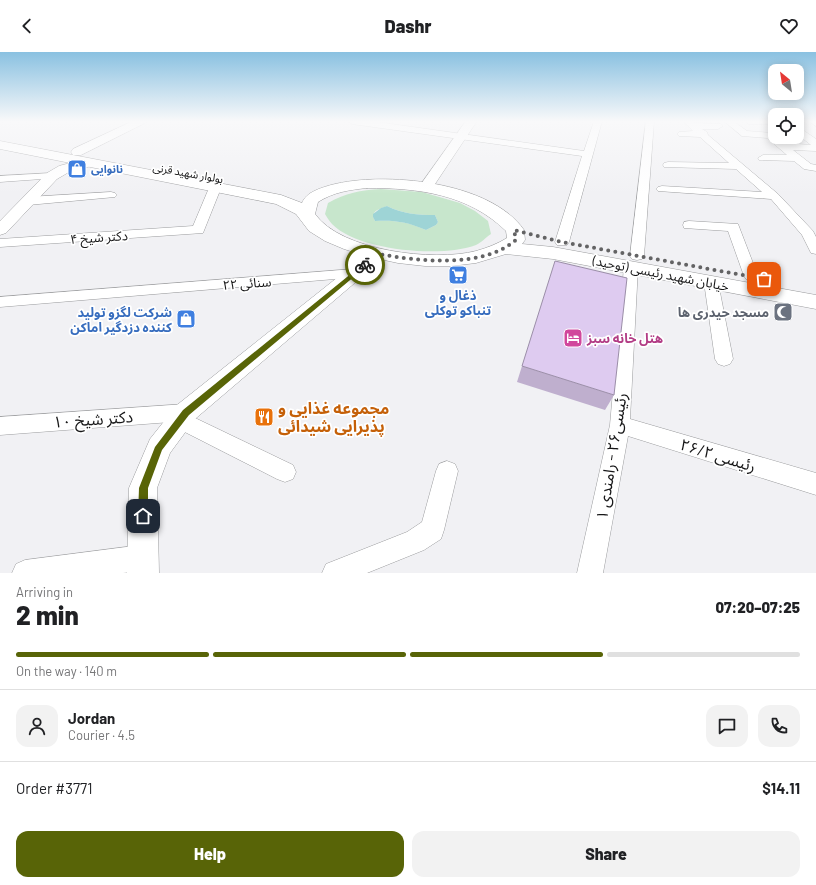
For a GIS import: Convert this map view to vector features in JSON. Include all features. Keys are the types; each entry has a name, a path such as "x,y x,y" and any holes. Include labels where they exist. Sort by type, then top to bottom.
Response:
{"main road":[{"name":"بولوار شهید قرنی","path":"2,145 288,191 306,192 330,190"},
{"name":"بولوار شهید قرنی","path":"30,145 215,188 281,200 306,213"},
{"path":"376,184 426,187 456,194 491,209 510,239 470,259 419,260 378,254 347,245 315,227 306,213 311,200 330,190 354,185 376,184"},
{"name":"خیابان شهید رئیسی (توحید)","path":"510,239 553,253 751,276 816,288"},
{"name":"خیابان شهید رئیسی (توحید)","path":"510,239 562,242 711,282 816,302"}],"street":[{"path":"0,230 52,176 102,145"},
{"path":"426,187 454,145"},
{"path":"529,145 587,154"},
{"path":"562,242 590,145"},
{"name":"رئیسی۲۶ - رامندی ۱","path":"590,573 620,425 634,262 647,145"},
{"path":"715,145 774,196 808,234 816,250"},
{"path":"783,146 816,148"},
{"path":"783,146 808,168 816,168"},
{"path":"763,158 796,158"},
{"path":"668,165 740,166"},
{"path":"0,179 52,176"},
{"name":"دکتر شیخ ۴","path":"0,243 198,230 215,188"},
{"path":"662,189 774,196"},
{"path":"28,201 111,195"},
{"path":"689,225 733,226 751,276"},
{"path":"25,573 143,565 143,488 159,447 183,416 378,254"},
{"name":"سنائی ۲۲","path":"0,302 354,274"},
{"path":"711,282 724,359"},
{"path":"183,416 285,472"},
{"name":"دکتر شیخ ۱۰","path":"0,426 183,416"},
{"name":"رئیسی ۲۶/۲","path":"620,425 816,484"},
{"path":"335,573 415,541 432,530 447,471"}],"green space":[{"path":"373,189 422,192 460,203 475,211 488,221 491,234 476,245 461,249 443,251 401,250 380,246 344,233 332,224 325,214 328,203 353,193","holes":["387,206 410,214 435,215 438,222 436,225 426,230 401,222 375,221 373,215 374,213"]}],"water":[{"path":"387,206 410,214 435,215 438,222 436,225 426,230 401,222 375,221 373,214 381,208"}],"building":[{"name":"هتل خانه سبز","path":"555,261 627,278 614,395 522,366"}],"way so far":[{"path":"365,265 378,254 419,260 470,259 506,248 516,240 514,230 562,242 764,279"}],"place":[{"name":"نانوایی","path":"77,169"},
{"name":"ذغال و تنباکو توکلی","path":"458,275"},
{"name":"مسجد حیدری ها","path":"783,312"},
{"name":"شرکت لگزو تولید کننده دزدگیر اماکن","path":"186,319"},
{"name":"هتل خانه سبز","path":"573,338"},
{"name":"مجموعه غذایی و پذیرایی شیدائی","path":"264,417"}],"route":[{"path":"143,516 143,488 159,447 186,412 365,265"}]}
